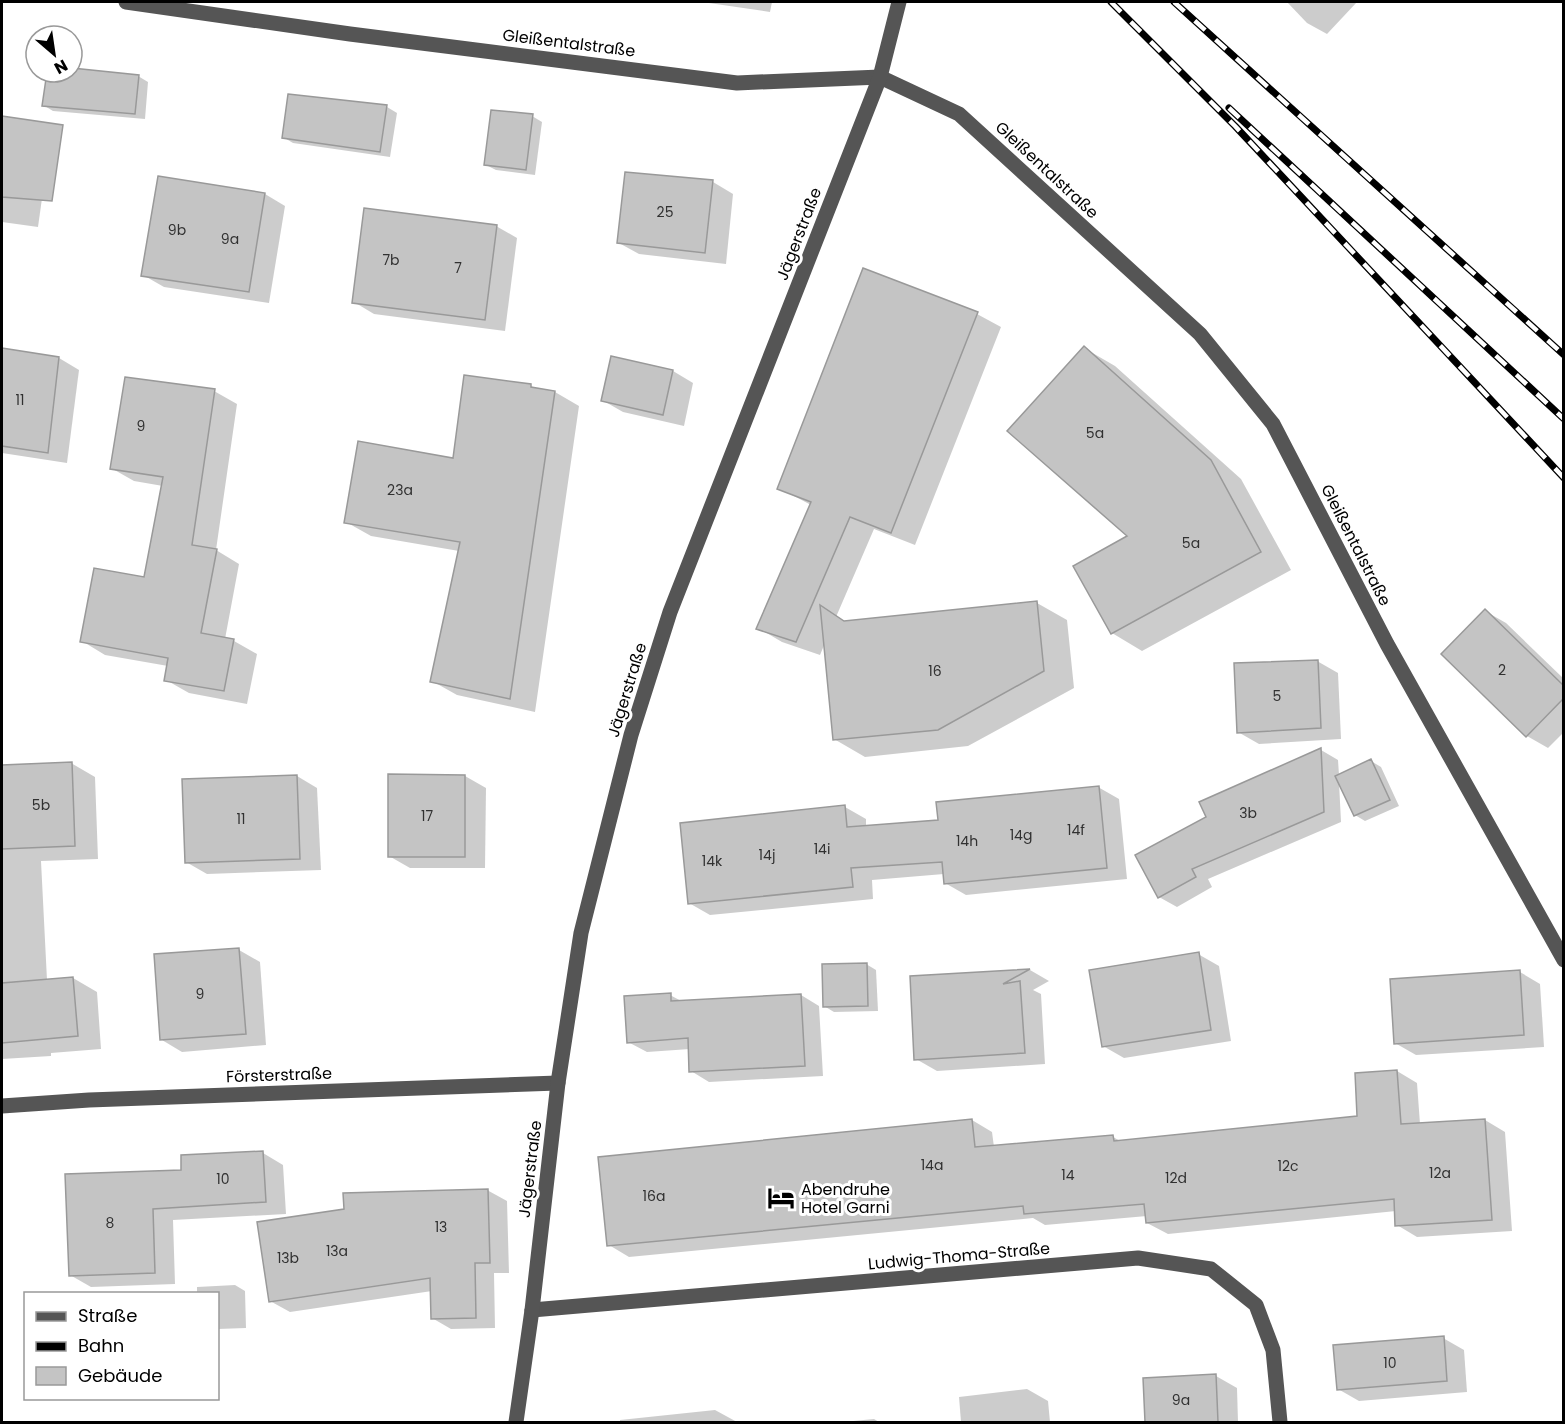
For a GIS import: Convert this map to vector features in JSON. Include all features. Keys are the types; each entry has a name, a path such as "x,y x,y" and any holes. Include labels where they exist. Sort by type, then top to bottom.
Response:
{"street":[{"name":"Gleißentalstraße","path":"126,2 351,34 737,83 880,77 959,114 1200,334 1274,424 1387,644 1563,960"},
{"name":"Jägerstraße","path":"516,1422 532,1310 558,1083 581,933 631,735 670,612 880,77 899,2"},
{"name":"Försterstraße","path":"2,1106 101,1100 558,1083"},
{"name":"Ludwig-Thoma-Straße","path":"532,1310 1138,1258 1211,1269 1256,1305 1273,1350 1280,1422"}],"building":[{"path":"84,69 139,75 135,114 42,106 45,84 84,84"},
{"path":"288,94 387,105 380,152 282,138"},
{"path":"491,110 533,114 526,170 484,165"},
{"path":"2,116 63,125 52,201 2,197"},
{"path":"625,172 713,180 705,253 617,243"},
{"path":"158,176 265,193 249,292 141,276"},
{"path":"364,208 497,225 485,320 352,303"},
{"path":"863,268 978,312 891,533 850,517 796,642 756,629 811,502 777,489"},
{"path":"1084,346 1211,460 1261,552 1111,634 1073,566 1127,536 1007,431"},
{"path":"2,348 59,357 48,453 2,446"},
{"path":"611,356 673,370 663,415 601,401"},
{"path":"464,375 531,384 531,387 555,391 510,699 430,682 460,542 344,523 358,441 453,458"},
{"path":"125,377 215,389 192,545 217,549 201,633 234,639 224,691 164,681 168,658 80,642 94,568 144,577 163,477 110,469"},
{"path":"1037,601 1044,671 938,730 833,740 820,605 844,621"},
{"path":"1485,609 1563,685 1563,699 1526,737 1441,654"},
{"path":"1318,660 1321,728 1237,733 1234,663"},
{"path":"1321,748 1324,812 1192,869 1196,877 1158,898 1135,855 1206,817 1199,802"},
{"path":"1371,759 1390,800 1354,816 1335,776"},
{"path":"72,762 75,846 2,849 2,765"},
{"path":"388,774 465,775 465,857 388,857"},
{"path":"297,775 300,859 185,863 182,779"},
{"path":"1099,786 1107,868 944,884 942,862 851,868 853,887 688,904 680,823 845,805 847,827 938,820 936,802"},
{"path":"239,948 246,1034 160,1040 154,954"},
{"path":"1199,952 1211,1030 1102,1047 1089,970"},
{"path":"867,963 868,1006 823,1007 822,964"},
{"path":"1030,969 1003,984 1020,981 1025,1053 914,1060 910,976"},
{"path":"1520,970 1524,1035 1394,1044 1390,979"},
{"path":"73,977 78,1036 2,1043 2,983"},
{"path":"671,993 671,1001 801,994 805,1066 689,1072 688,1038 627,1043 624,996"},
{"path":"1397,1070 1401,1124 1485,1119 1492,1220 1395,1226 1394,1199 1146,1223 1144,1204 1024,1214 1023,1206 607,1246 598,1157 972,1119 975,1147 1113,1135 1114,1141 1357,1116 1355,1073"},
{"path":"263,1151 266,1202 153,1209 155,1273 69,1276 65,1174 181,1170 181,1155"},
{"path":"488,1189 490,1263 475,1263 476,1318 431,1319 430,1278 269,1302 257,1222 344,1209 343,1193"},
{"path":"1444,1336 1447,1381 1337,1390 1333,1345"},
{"path":"1216,1374 1218,1422 1145,1422 1143,1378"}],"railway":[{"path":"1111,2 1235,126 1564,478"},
{"path":"1174,2 1564,355"},
{"path":"1229,108 1564,419"}],"place":[{"name":"Abendruhe Hotel Garni","path":"781,1198"}]}
